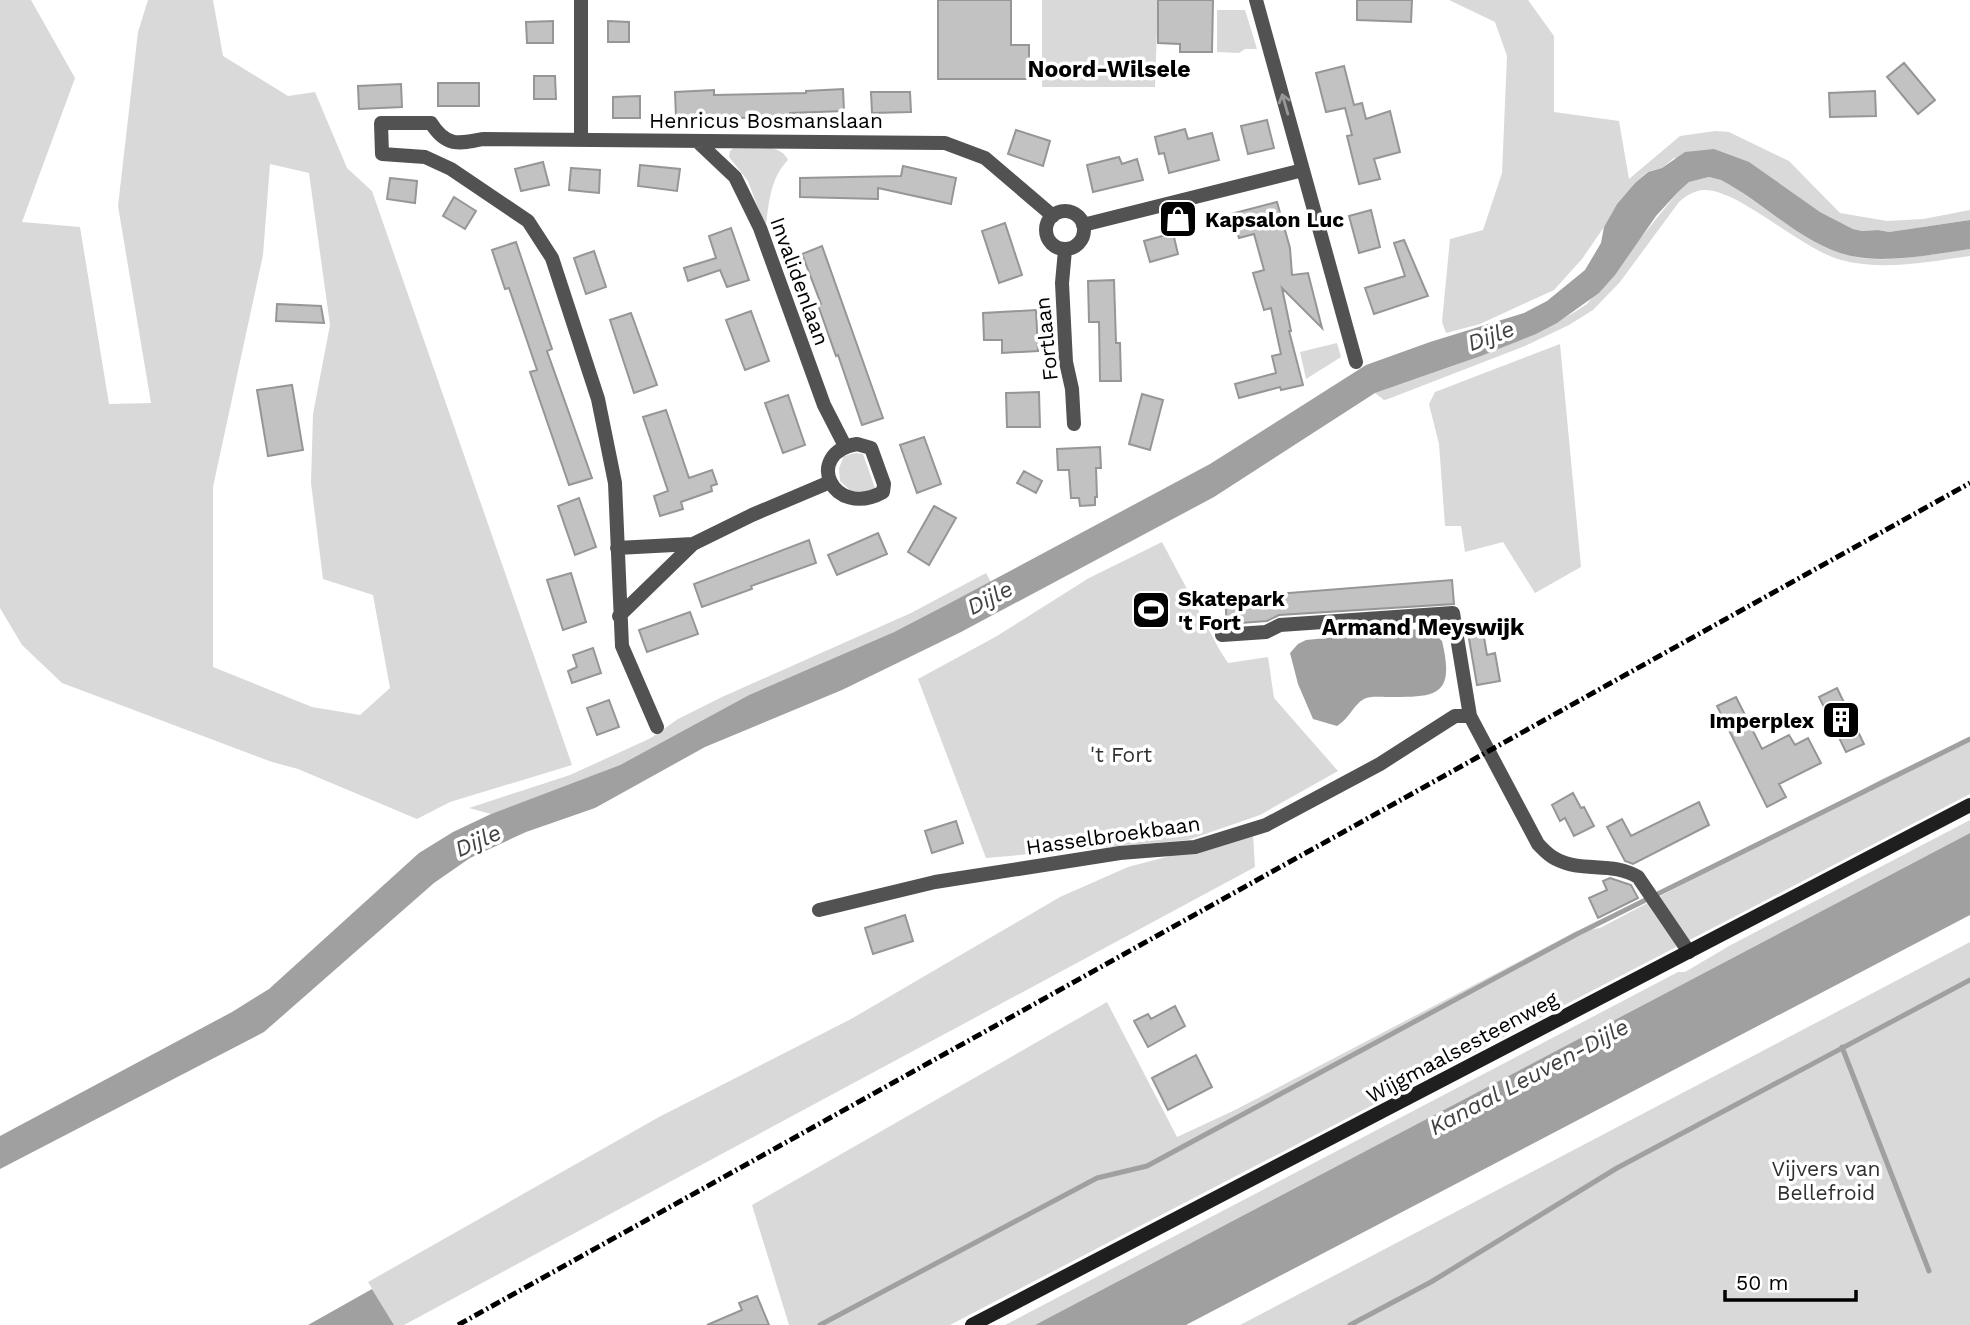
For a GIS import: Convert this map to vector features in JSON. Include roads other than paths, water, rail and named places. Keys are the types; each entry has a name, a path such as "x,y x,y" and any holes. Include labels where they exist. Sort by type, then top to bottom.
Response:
{"street":[{"path":"581,0 581,139"},
{"path":"1256,0 1356,362"},
{"path":"451,169 457,144 438,135 431,123 381,123 382,154 425,157 451,169 528,221 552,258 597,399 615,483 622,646 657,727"},
{"name":"Henricus Bosmanslaan","path":"457,144 484,139 944,143 985,158 1053,215 1070,212 1076,215 1083,225"},
{"name":"Invalidenlaan","path":"698,142 735,177 760,228 824,405 845,446"},
{"path":"1053,215 1046,226 1047,238 1056,247 1065,250 1079,243 1083,225 1303,170"},
{"name":"Fortlaan","path":"1065,250 1062,283 1066,362 1072,389 1073,424"},
{"path":"858,444 872,448 884,484 883,492 873,498 858,500 837,492 830,482 827,468 833,455 845,446 858,444"},
{"path":"619,615 693,544 830,482"},
{"path":"617,548 693,544"},
{"path":"1222,635 1266,632 1280,625 1453,613 1470,716 1538,844 1556,859 1575,864 1626,869 1647,887 1689,952"},
{"name":"Hasselbroekbaan","path":"819,911 935,881 1120,853 1195,848 1266,825 1380,764 1455,716 1470,716"},
{"name":"Wijgmaalsesteenweg","path":"972,1325 1970,805"}],"water":[{"name":"Dijle","path":"1714,149 1749,162 1820,212 1853,229 1889,232 1970,220 1970,249 1895,259 1851,256 1816,243 1721,180 1709,177 1689,182 1656,216 1615,275 1599,293 1557,323 1481,356 1375,393 1214,497 961,632 842,690 705,747 595,808 526,832 470,858 434,883 264,1032 0,1169 0,1136 232,1012 269,989 419,853 453,832 491,814 620,765 749,695 894,632 1210,464 1366,365 1524,313 1547,301 1585,270 1601,243 1604,227 1617,204 1635,183 1648,172 1662,168 1685,152"},
{"path":"1430,630 1442,641 1446,674 1437,691 1429,695 1366,698 1337,726 1313,719 1298,684 1290,653 1298,644 1306,640"},
{"name":"Kanaal Leuven-Dijle","path":"1970,833 1970,915 1186,1325 1035,1325"},
{"path":"372,1289 394,1325 308,1325"}],"waterway":[{"path":"820,1325 1097,1178 1147,1166 1577,934 1970,739"},
{"path":"1350,1325 1431,1282 1617,1168 1970,980"},
{"path":"1842,1047 1929,1271"}],"railway":[{"path":"458,1325 1970,483"}],"place":[{"name":"Kapsalon Luc","path":"1178,219"},
{"name":"Skatepark 't Fort","path":"1151,610"},
{"name":"Imperplex","path":"1841,720"}],"district":[{"name":"Noord-Wilsele","path":"1109,69"},
{"name":"Armand Meyswijk","path":"1423,627"}],"park label":[{"name":"'t Fort","path":"1121,754"},
{"name":"Vijvers van Bellefroid","path":"1826,1180"}]}
